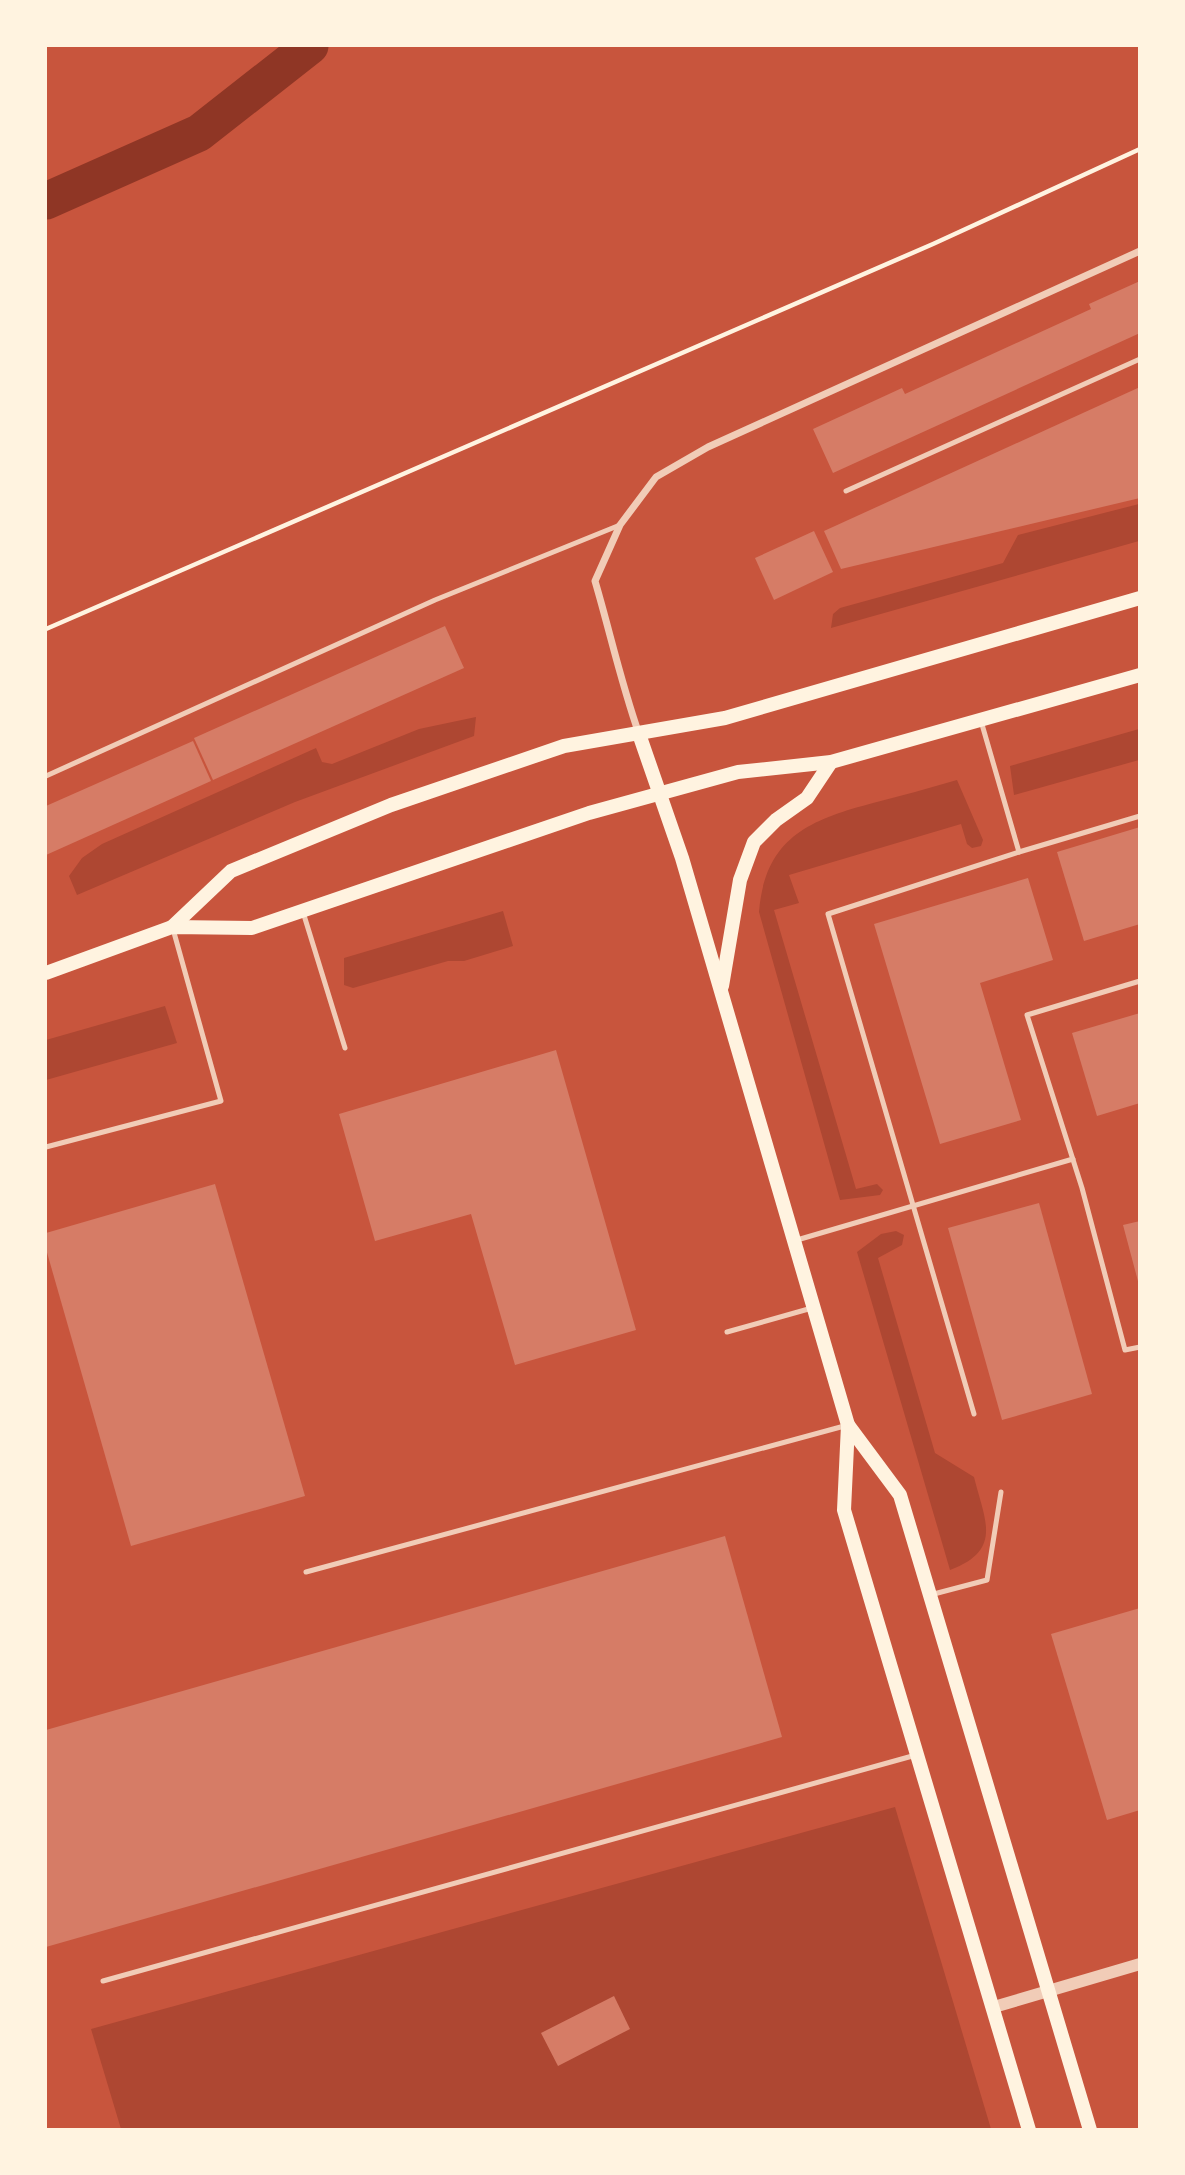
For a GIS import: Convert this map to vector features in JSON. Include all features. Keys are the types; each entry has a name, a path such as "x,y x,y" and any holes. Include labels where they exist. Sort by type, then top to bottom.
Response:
{"main road":[{"path":"172,927 231,871 391,805 564,746 725,718 1139,598"},
{"path":"46,973 172,927 253,928 302,909 589,813 738,772 831,762 1139,676"},
{"path":"639,734 661,794 721,990 848,1425 844,1510 1029,2130"},
{"path":"721,990 740,880 754,842 776,820 807,798 831,762"},
{"path":"848,1425 900,1495 1090,2130"}],"street":[{"path":"639,734 617,673 611,636 595,581 621,525 656,477 708,447 1139,251"},
{"path":"994,2007 1139,1964"}],"lane":[{"path":"846,491 1139,359"},
{"path":"46,776 435,600 621,525"},
{"path":"981,719 1019,852"},
{"path":"974,1414 828,914 1139,816"},
{"path":"302,909 345,1048"},
{"path":"46,1147 221,1101 172,927"},
{"path":"1139,981 1027,1015 1073,1159 1125,1350 1139,1347"},
{"path":"796,1241 1073,1159"},
{"path":"727,1332 814,1308"},
{"path":"306,1572 848,1425"},
{"path":"930,1595 987,1580 1001,1492"},
{"path":"103,1981 916,1755"}],"path":[{"path":"46,629 933,244 1139,149"}],"shaded area":[{"path":"1139,504 1139,541 831,628 833,614 840,608 1003,563 1018,535"},
{"path":"476,717 474,736 295,802 77,895 69,876 82,858 102,844 316,748 322,762 332,764 419,729"},
{"path":"1139,729 1139,760 1014,795 1010,766"},
{"path":"957,780 983,840 981,846 972,848 967,844 961,824 789,875 799,903 774,910 856,1189 877,1184 883,1190 880,1195 840,1200 759,912 763,887 770,866 781,849 810,825 850,810"},
{"path":"503,911 513,946 353,988 344,985 344,958"},
{"path":"165,1006 177,1043 46,1080 46,1040"},
{"path":"896,1231 904,1235 902,1245 878,1258 935,1453 974,1477 985,1520 984,1543 978,1553 950,1570 857,1252 881,1234"},
{"path":"895,1807 991,2129 121,2129 91,2029"}],"building":[{"path":"1140,281 1140,333 833,473 813,429 902,388 905,394 1091,309 1089,304"},
{"path":"1140,387 1140,498 841,569 824,531"},
{"path":"814,531 833,572 774,600 755,558"},
{"path":"445,626 464,668 213,780 194,738"},
{"path":"193,741 211,781 46,855 46,806"},
{"path":"1140,827 1140,924 1084,941 1057,852"},
{"path":"1028,878 1053,960 980,983 1021,1120 940,1144 874,924"},
{"path":"1140,1013 1140,1103 1097,1116 1072,1033"},
{"path":"556,1050 636,1330 515,1365 471,1214 375,1241 339,1114"},
{"path":"215,1184 305,1496 131,1546 46,1249 46,1233"},
{"path":"1039,1203 1092,1394 1002,1420 948,1228"},
{"path":"1140,1221 1140,1285 1139,1285 1123,1225"},
{"path":"725,1536 782,1737 46,1947 46,1730"},
{"path":"1140,1608 1140,1810 1107,1820 1051,1634"},
{"path":"614,1996 630,2029 558,2066 541,2033"}],"waterway":[{"path":"46,201 199,133 310,46"}]}
